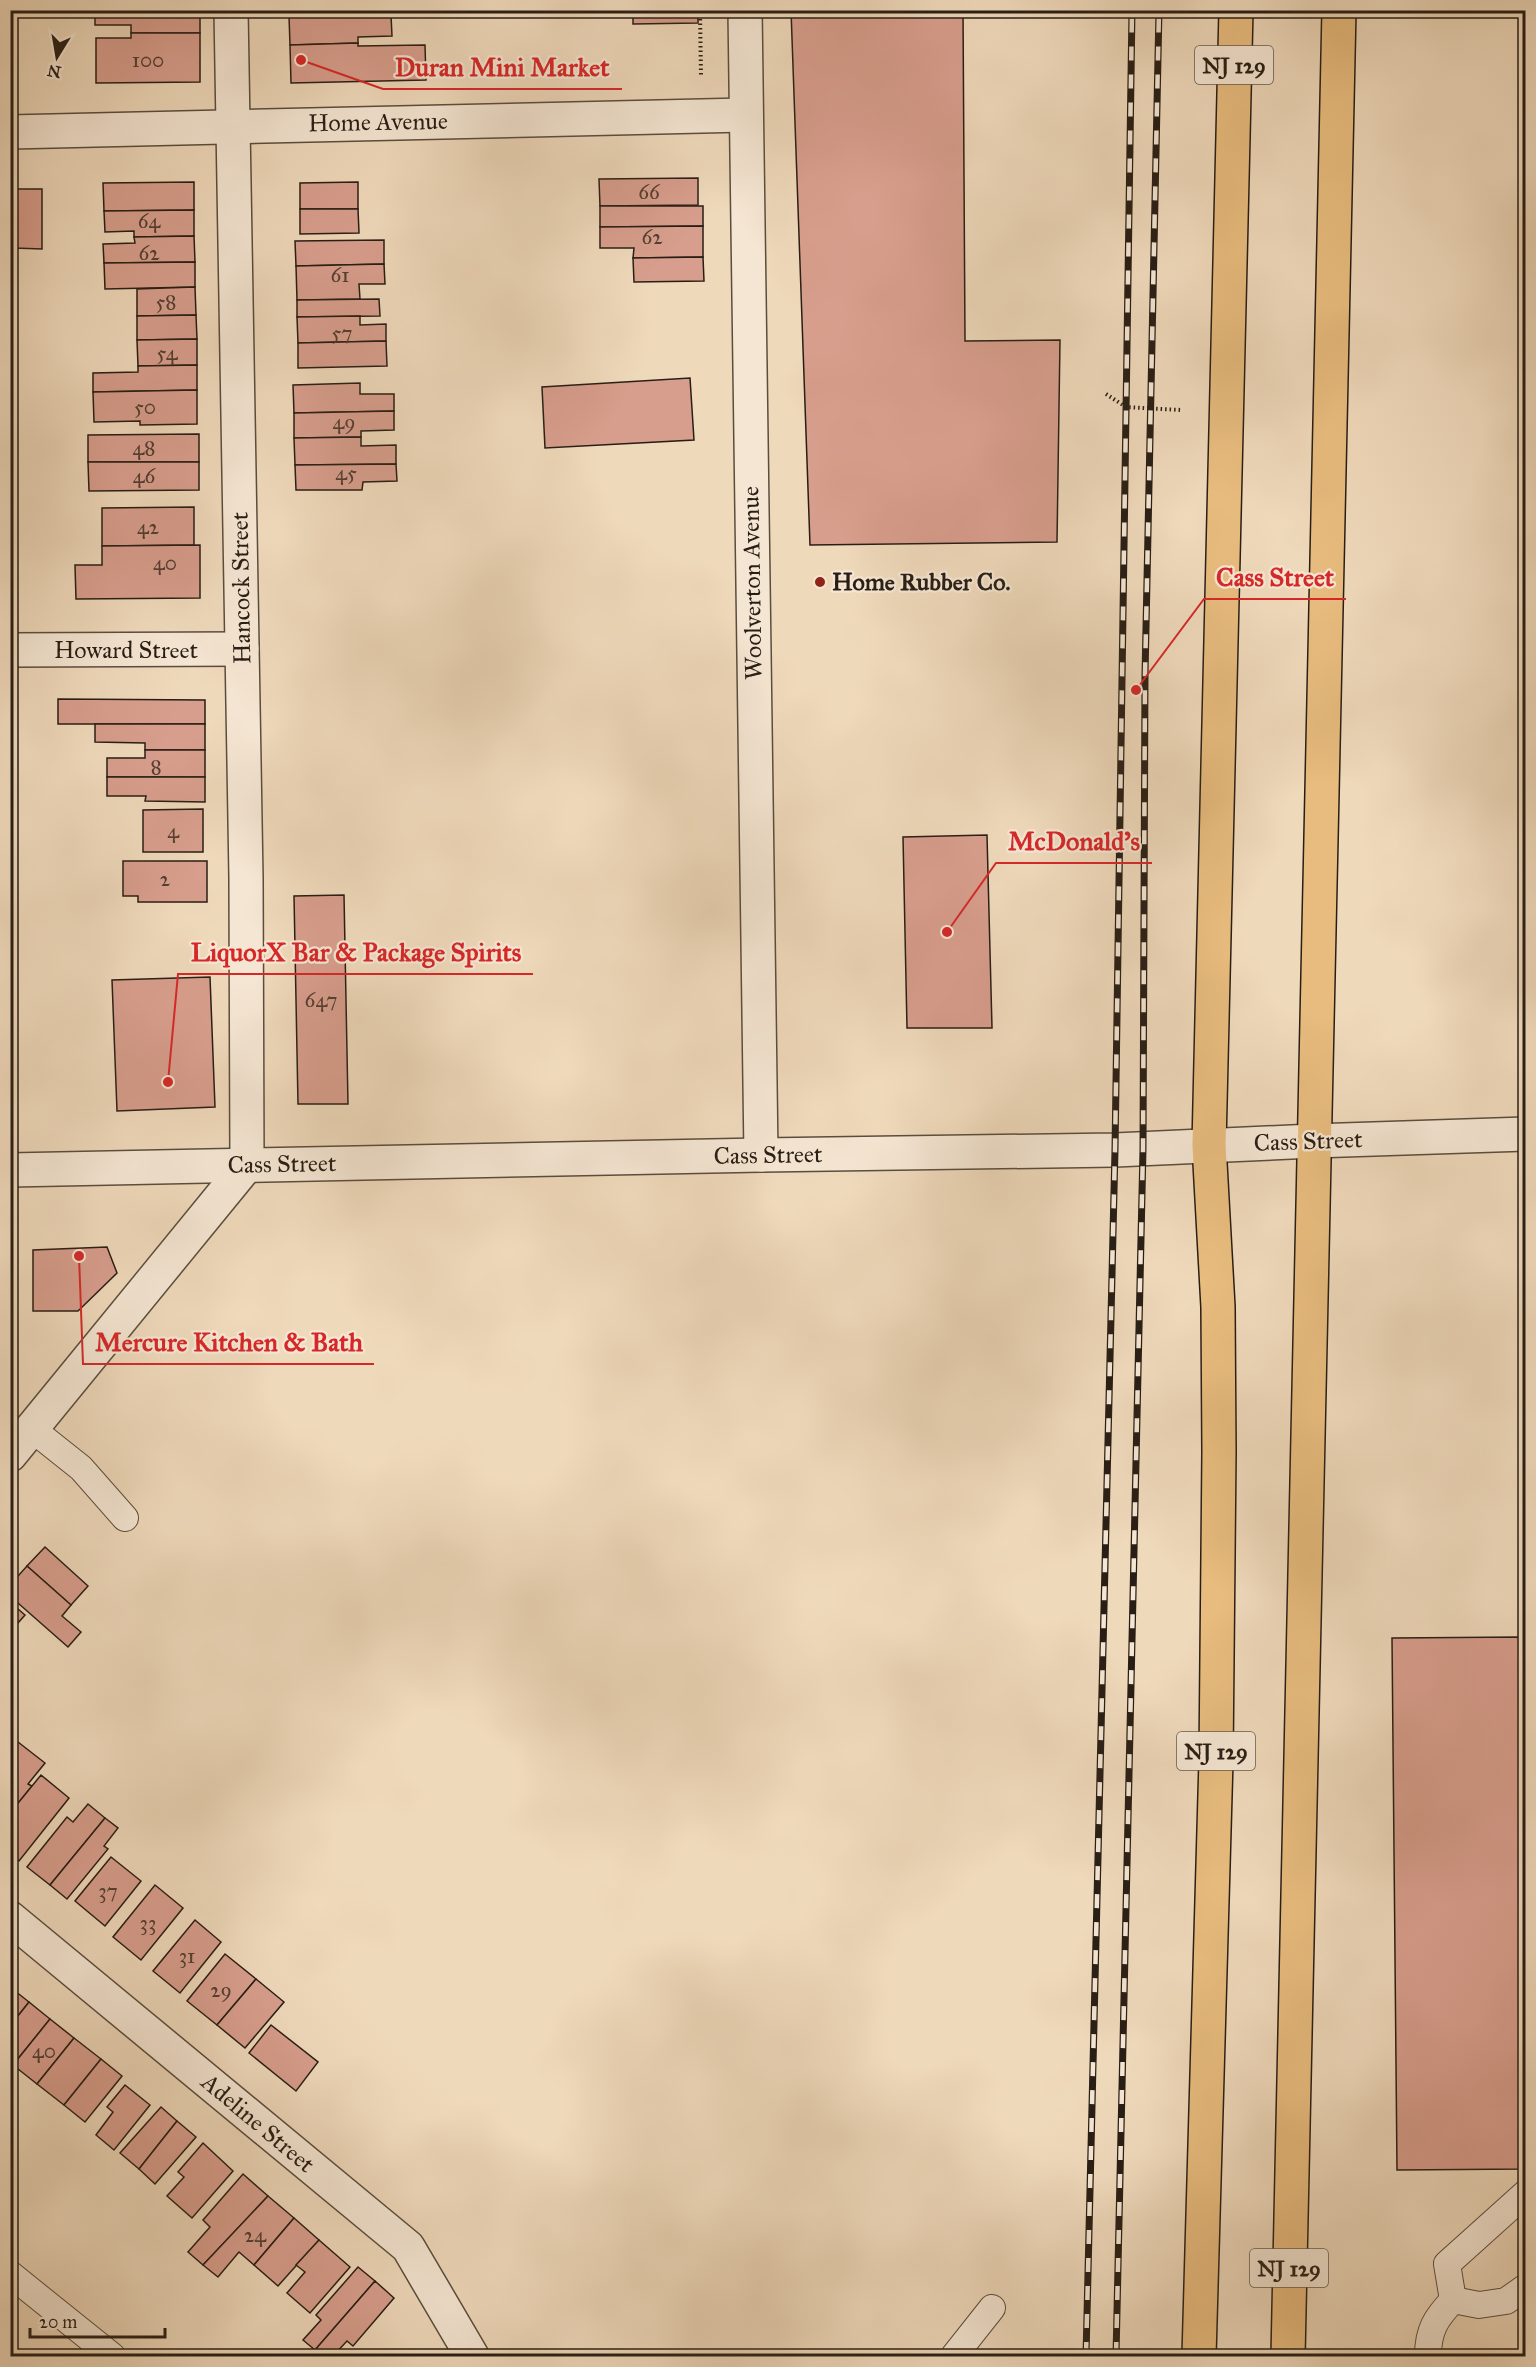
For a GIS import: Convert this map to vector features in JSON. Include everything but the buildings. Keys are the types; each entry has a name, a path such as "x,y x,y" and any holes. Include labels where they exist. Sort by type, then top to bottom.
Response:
{"highway":[{"name":"NJ 129","path":"1199,2356 1216,1760 1219,1452 1218,1306 1209,1145 1236,10"},
{"name":"NJ 129","path":"1288,2356 1339,10"}],"street":[{"name":"Hancock Street","path":"231,10 246,878 247,1165"},
{"name":"Woolverton Avenue","path":"745,10 762,1155"},
{"name":"Home Avenue","path":"10,132 745,115"},
{"name":"Howard Street","path":"10,650 242,649"},
{"name":"Cass Street","path":"10,1170 1114,1150 1526,1134"},
{"path":"10,1455 247,1165"},
{"name":"Adeline Street","path":"10,1918 408,2247 472,2356"}],"lane":[{"path":"32,1429 81,1468 125,1518"},
{"path":"1453,2300 1447,2264 1526,2193"},
{"path":"10,2274 112,2356"},
{"path":"1453,2300 1479,2305 1506,2301 1526,2287"},
{"path":"1428,2356 1428,2344 1436,2318 1453,2300"},
{"path":"954,2356 992,2308"}],"path":[{"path":"1106,394 1126,407 1181,410"}],"railway":[{"path":"1086,2356 1115,1150 1132,10"},
{"path":"1116,2356 1143,1149 1145,675 1159,10"}],"place":[{"name":"Duran Mini Market","path":"301,60"},
{"name":"Home Rubber Co.","path":"820,582"},
{"name":"Cass Street","path":"1136,690"},
{"name":"McDonald's","path":"947,932"},
{"name":"LiquorX Bar & Package Spirits","path":"168,1082"},
{"name":"Mercure Kitchen & Bath","path":"79,1256"}]}
